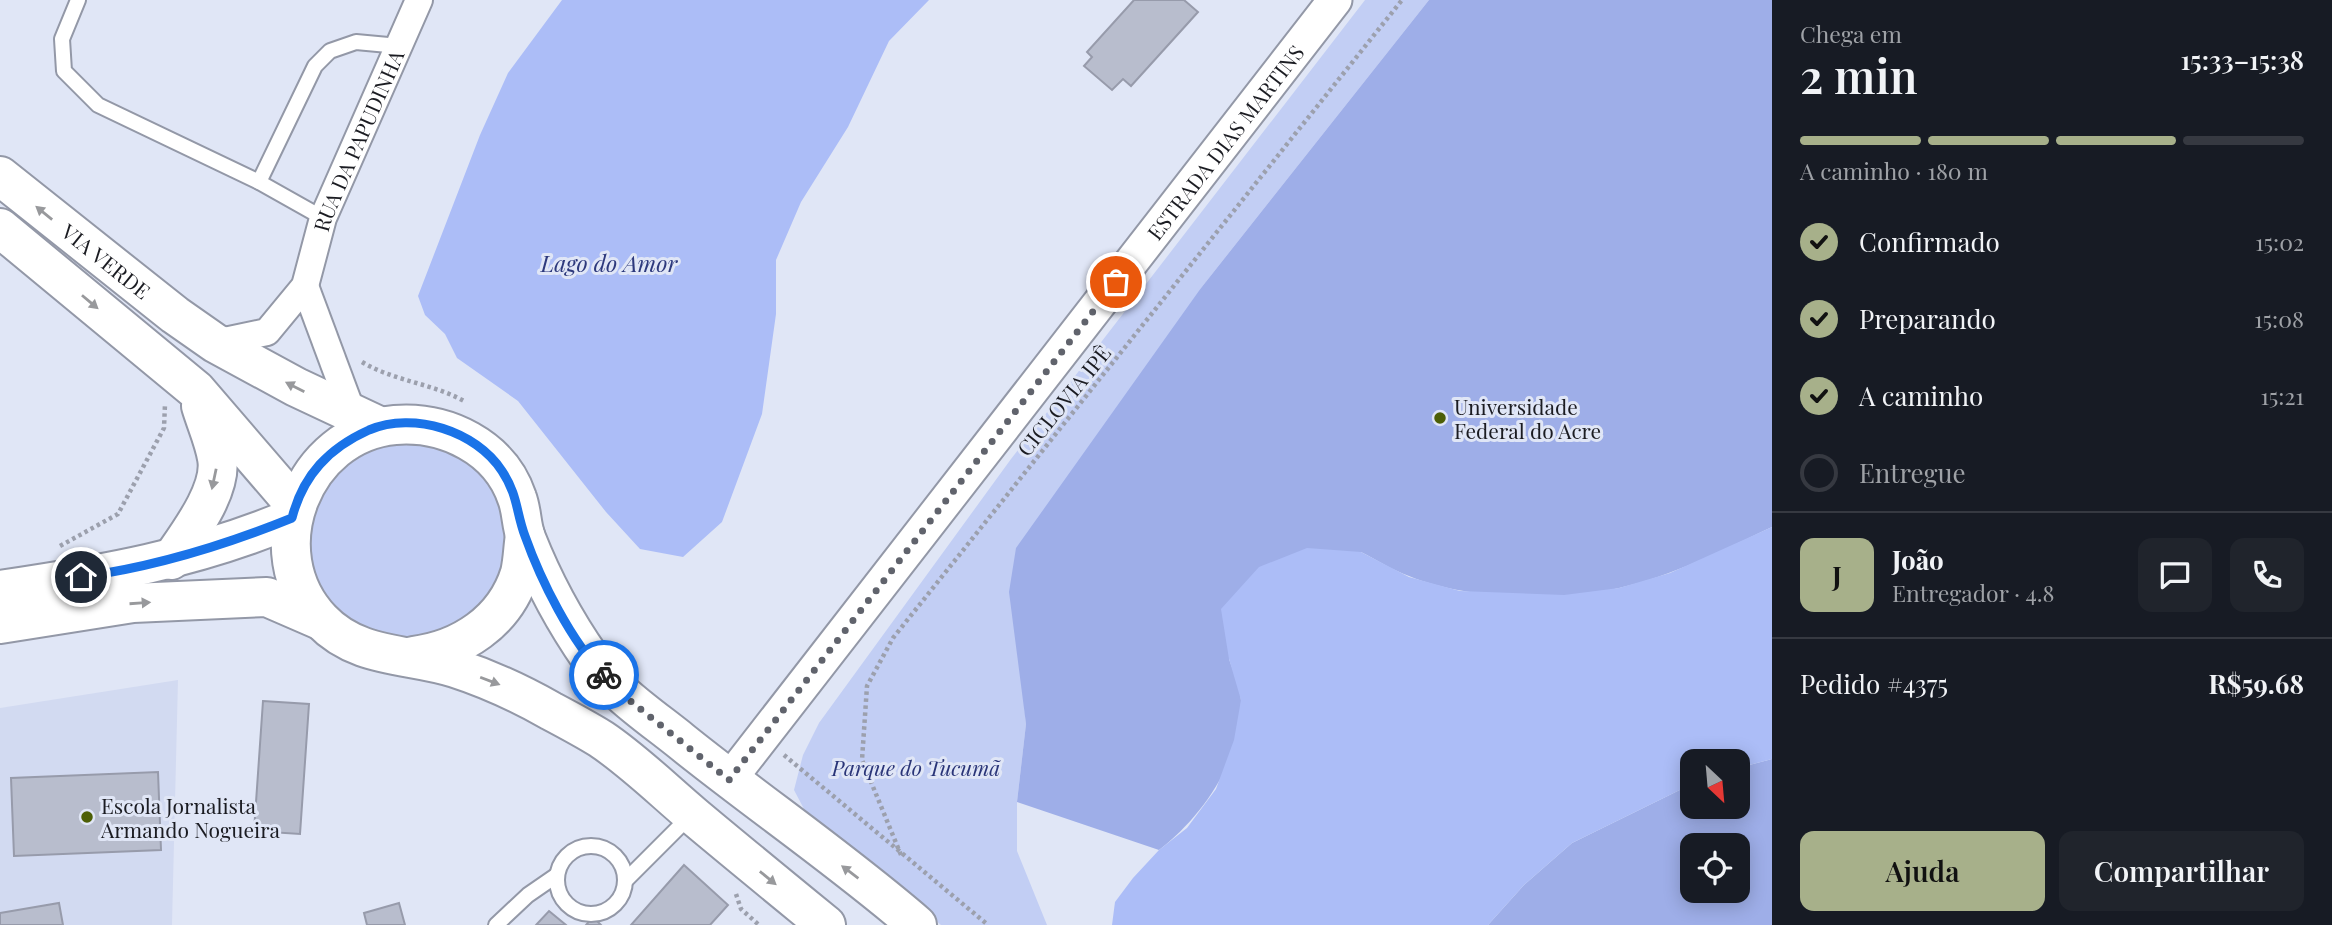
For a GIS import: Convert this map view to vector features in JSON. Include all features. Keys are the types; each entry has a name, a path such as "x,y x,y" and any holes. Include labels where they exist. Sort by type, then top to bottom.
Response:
{"main road":[{"name":"VIA VERDE","path":"0,176 175,316 215,343 366,420"},
{"name":"VIA VERDE","path":"0,228 196,390 293,512"},
{"path":"171,560 201,516 212,491 218,460 196,390"},
{"path":"320,620 303,595 290,558 293,512 313,469 366,420 418,423 450,430 478,446 501,469 517,496 525,535 565,621 595,666 628,699 729,780 918,925"},
{"path":"0,590 129,570 171,560 254,534 293,512"},
{"path":"401,657 439,652 475,636 502,608 520,573 525,535"},
{"path":"0,624 133,603 267,597 320,620 343,639 362,648 452,667 505,687 603,740 826,925"}],"street":[{"name":"RUA DA PAPUDINHA","path":"215,343 267,332 305,286 323,218 419,0"},
{"name":"ESTRADA DIAS MARTINS","path":"729,780 1335,0"},
{"path":"305,286 366,420"}],"lane":[{"path":"78,0 62,39 64,71 98,105 259,182 323,218"},
{"path":"259,182 315,66 330,51 356,42 399,46"},
{"path":"625,881 692,814"},
{"path":"496,925 528,895 557,875 568,855 590,846 612,853 620,862 625,881 621,896 614,906 592,914 580,913 562,898 557,875"}],"path":[{"name":"CICLOVIA IPÊ","path":"901,855 862,760 867,685 893,638 1402,0"},
{"path":"52,551 118,514 164,428 166,365"},
{"path":"764,738 988,925"}],"shaded area":[{"name":"Universidade Federal do Acre","path":"1429,0 1772,0 1772,527 1697,562 1639,583 1595,592 1541,597 1485,594 1432,584 1403,574 1361,552 1229,659 1241,701 1235,745 1217,785 1205,803 1159,850 1017,802 1026,724 1009,592 1016,548 1201,288"},
{"name":"Escola Jornalista Armando Nogueira","path":"178,680 172,925 0,925 0,708"},
{"path":"1772,759 1772,925 1488,925 1524,885 1572,843 1680,790 1680,819 1750,819 1750,765"}],"green space":[{"name":"Parque do Tucumã","path":"1365,0 1429,0 1201,288 1020,661 1026,724 1017,802 1017,851 1047,925 941,925 804,809 794,790 803,755 819,723 1011,459"},
{"path":"388,441 428,441 464,456 492,484 507,520 507,560 492,596 464,624 428,639 388,639 352,624 324,596 309,560 309,520 324,484 352,456"}],"water":[{"name":"Lago do Amor","path":"562,0 929,0 889,41 848,127 801,202 776,260 776,314 762,414 722,522 683,557 640,549 606,512 518,401 457,358 445,334 425,315 418,296 480,135 508,73"},
{"path":"1772,527 1772,759 1750,765 1750,749 1680,749 1680,790 1572,843 1524,885 1488,925 1112,925 1115,902 1133,878 1159,850 1187,828 1216,789 1234,740 1241,700 1229,659 1221,609 1259,567 1307,548 1361,552 1409,577 1460,591 1564,595 1619,588 1670,573"}],"building":[{"path":"1134,0 1184,0 1198,12 1131,86 1123,79 1112,90 1084,66 1092,57 1087,52"},
{"path":"263,701 309,704 300,834 254,831"},
{"path":"158,772 161,850 14,856 11,778"},
{"path":"684,865 728,905 710,925 631,925"},
{"path":"59,903 63,925 0,925 0,913"},
{"path":"399,903 405,925 367,925 364,913"},
{"path":"549,911 566,925 536,925"},
{"path":"593,917 601,925 586,925"}],"way so far":[{"path":"604,675 628,699 729,780 1116,282"}],"place":[{"name":"Universidade Federal do Acre","path":"1440,418"},
{"name":"Escola Jornalista Armando Nogueira","path":"87,817"}],"route":[{"path":"81,577 171,560 254,534 292,518 295,505 313,469 342,442 379,426 418,423 450,430 478,446 501,469 517,496 525,535 565,621 604,675"}]}
